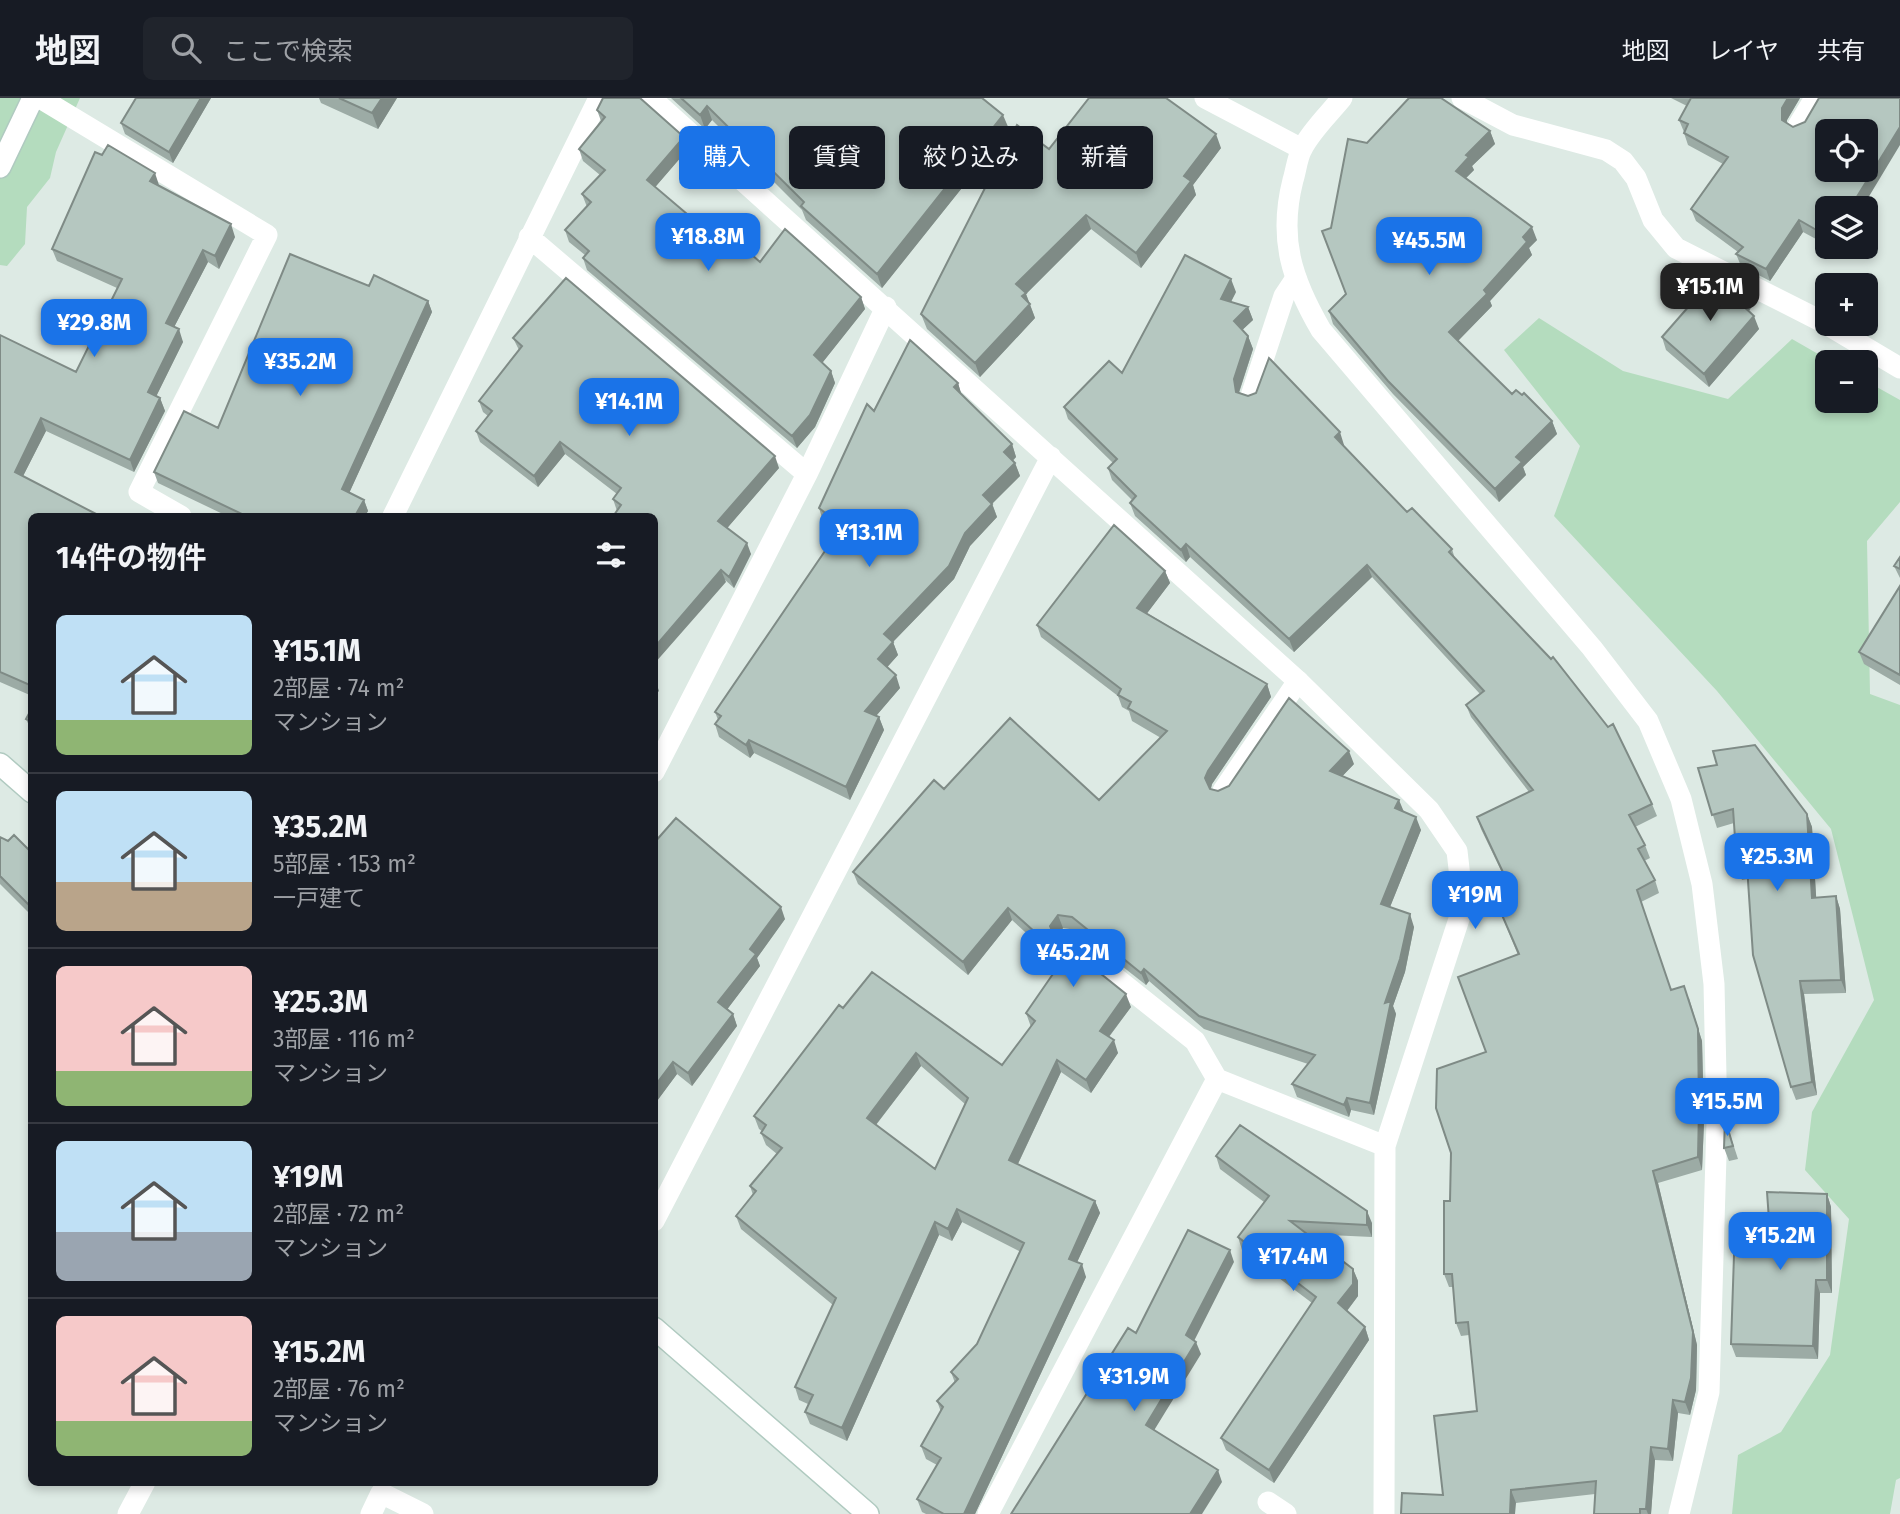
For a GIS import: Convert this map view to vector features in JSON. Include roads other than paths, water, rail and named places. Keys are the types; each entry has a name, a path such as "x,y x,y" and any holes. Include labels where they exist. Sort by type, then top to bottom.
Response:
{"street":[{"path":"0,167 33,98"},
{"path":"40,98 268,235 139,492 176,513"},
{"path":"394,513 599,98"},
{"path":"651,98 1298,681 1429,810 1457,851 1461,886 1459,919 1385,1146 1384,1514"},
{"path":"1205,98 1301,149"},
{"path":"1342,98 1301,149 1290,195 1287,229 1289,262 1321,330 1592,648 1648,721 1681,799 1704,897 1714,984 1717,1122 1709,1392 1679,1514"},
{"path":"1462,98 1513,125 1578,141 1615,155 1636,178 1653,220 1676,248 1821,321 1900,368"},
{"path":"1798,126 1815,98"},
{"path":"529,237 807,474"},
{"path":"1251,396 1284,296 1296,278"},
{"path":"658,764 807,474 886,307"},
{"path":"658,1213 1051,457"},
{"path":"1223,791 1298,681"},
{"path":"0,764 28,788"},
{"path":"1068,940 1195,1041 1217,1079 1385,1146"},
{"path":"988,1514 1217,1079"},
{"path":"658,1331 868,1514"},
{"path":"128,1514 143,1486"},
{"path":"371,1514 381,1493 424,1514"},
{"path":"1268,1502 1286,1514"}]}
